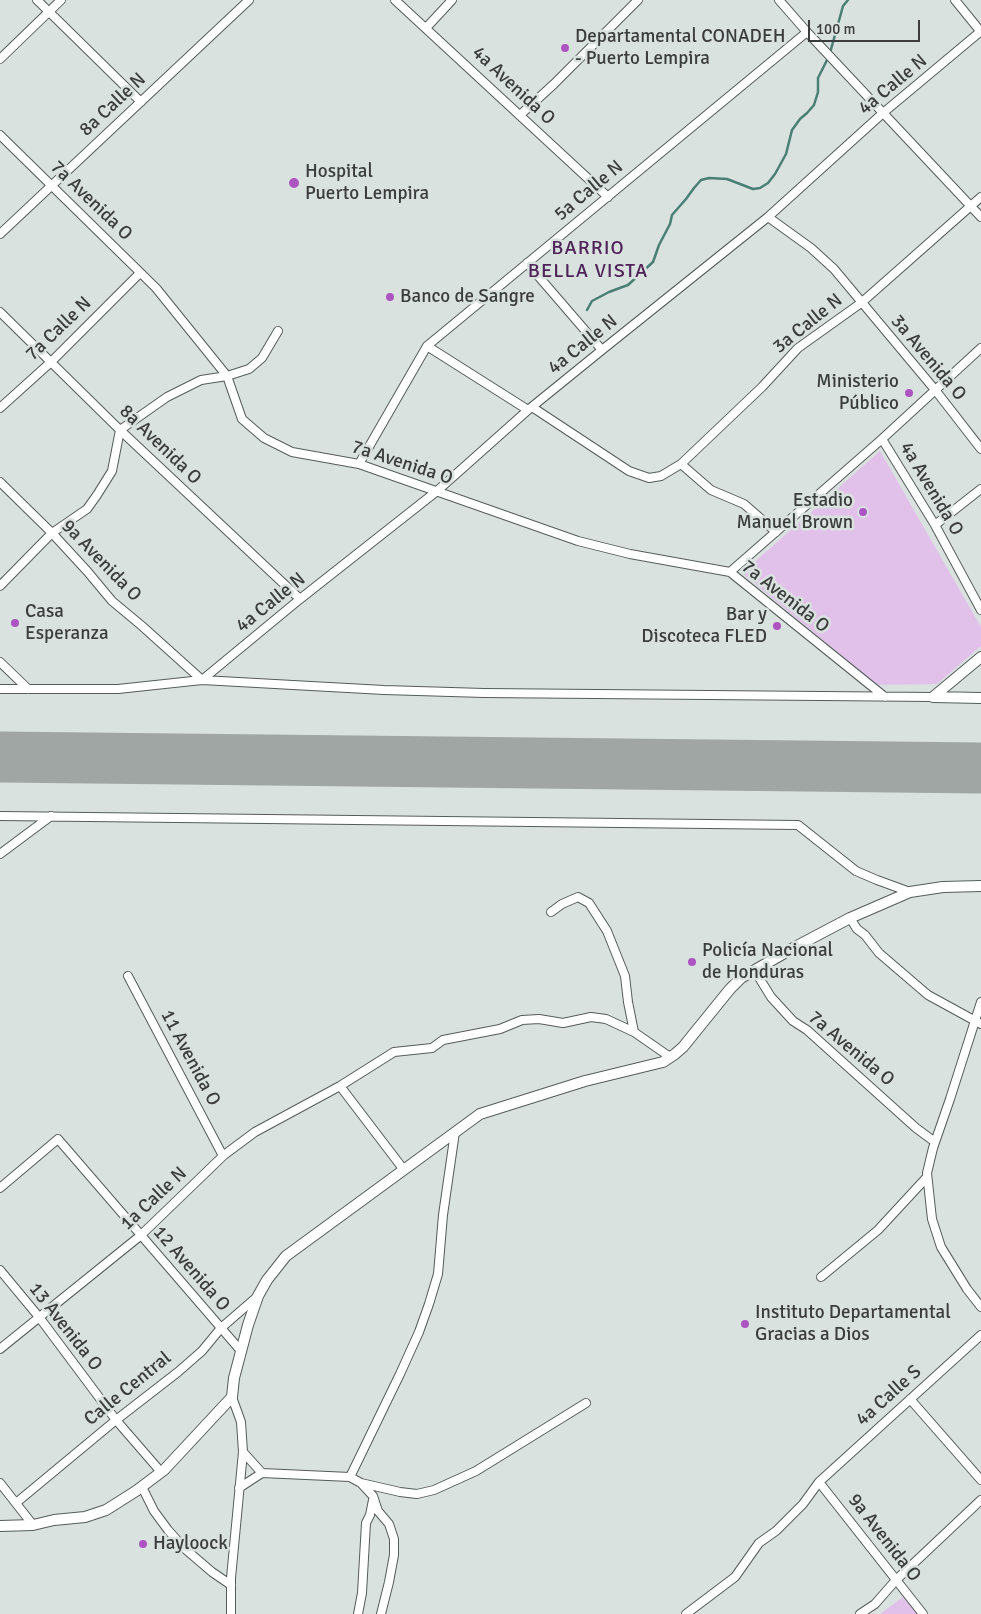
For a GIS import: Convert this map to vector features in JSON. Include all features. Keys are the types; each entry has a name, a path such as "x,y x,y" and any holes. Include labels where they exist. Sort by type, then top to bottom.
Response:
{"street":[{"path":"37,0 141,102"},
{"path":"0,59 61,0"},
{"name":"8a Calle N","path":"0,234 249,0"},
{"name":"4a Avenida O","path":"395,0 608,196"},
{"path":"426,28 452,0"},
{"path":"520,115 554,84 638,0"},
{"path":"779,0 981,217"},
{"path":"955,0 981,32"},
{"name":"5a Calle N","path":"358,464 427,346 807,32"},
{"name":"4a Calle N","path":"202,680 300,599 437,491 530,409 768,217 883,113 981,32"},
{"name":"7a Avenida O","path":"0,135 156,288 227,376 242,419 264,438 292,452 358,464 578,541 630,554 730,572 885,697"},
{"name":"3a Calle N","path":"427,346 629,470 649,478 661,476 681,464 762,387 798,348 861,303 981,196"},
{"name":"3a Avenida O","path":"768,217 811,248 834,269 936,391 981,449"},
{"path":"528,263 602,350"},
{"name":"7a Calle N","path":"0,408 50,362 140,273"},
{"name":"8a Avenida O","path":"0,312 120,430 300,599"},
{"path":"0,586 52,533 87,509 98,495 112,471 120,430 167,396 201,380 227,376 249,369 262,358 278,331"},
{"path":"730,572 936,391 981,348"},
{"name":"4a Avenida O","path":"882,439 935,525 981,610"},
{"path":"681,464 710,490 744,504 776,532"},
{"name":"9a Avenida O","path":"0,482 52,533 112,601 202,680"},
{"path":"935,525 981,489"},
{"path":"933,697 981,657"},
{"path":"0,662 28,689"},
{"path":"0,689 141,688 202,680 384,690 484,693 981,698"},
{"path":"0,816 798,825 856,871 910,892"},
{"path":"0,854 51,816"},
{"path":"230,1614 230,1585 243,1452 241,1422 232,1397 234,1378 258,1296 267,1280 286,1256 480,1114 500,1106 523,1101 585,1081 663,1062 683,1047 741,978 795,947 897,896 943,887 981,886"},
{"path":"552,912 562,904 578,897 589,903 607,931 625,976 634,1032"},
{"path":"850,918 879,954 928,995 978,1022"},
{"name":"7a Avenida O","path":"755,971 771,997 793,1021 807,1030 916,1128 935,1142"},
{"name":"11 Avenida O","path":"128,976 223,1156"},
{"path":"981,1002 978,1022 935,1142 926,1173 932,1219 941,1247 967,1289 981,1307"},
{"name":"1a Calle N","path":"0,1350 140,1236 223,1156 255,1132 340,1086 394,1052 432,1048 443,1040 500,1029 522,1020 539,1019 563,1023 591,1017 606,1019 634,1032 670,1057"},
{"path":"340,1086 404,1170"},
{"path":"350,1477 400,1374 429,1304 438,1274 443,1215 455,1132"},
{"name":"12 Avenida O","path":"0,1188 58,1139 241,1351"},
{"path":"821,1277 878,1230 927,1177"},
{"name":"13 Avenida O","path":"0,1270 39,1317 116,1420 161,1472"},
{"name":"Calle Central","path":"16,1503 116,1420 184,1367 202,1351 221,1328 258,1296"},
{"name":"4a Calle S","path":"686,1614 735,1577 759,1543 776,1531 803,1504 819,1482 981,1335"},
{"path":"0,1526 85,1517 106,1510 142,1487 161,1472 232,1397"},
{"path":"910,1400 981,1480"},
{"path":"239,1488 262,1473 350,1477 361,1483 417,1494 434,1490 476,1471 586,1403"},
{"path":"243,1452 262,1473"},
{"name":"9a Avenida O","path":"819,1482 923,1614"},
{"path":"0,1483 33,1524"},
{"path":"361,1483 373,1498 378,1511 390,1524 394,1539 394,1555 381,1614"},
{"path":"142,1487 154,1511 184,1548 230,1585"},
{"path":"358,1614 362,1594 366,1523 370,1515 373,1498"},
{"path":"860,1614 875,1604 896,1580 981,1500"}],"shaded area":[{"name":"Estadio Manuel Brown","path":"880,451 981,627 981,646 937,684 877,685 742,573"},
{"path":"903,1597 918,1614 880,1614"}],"waterway":[{"path":"830,53 843,6 848,0"},
{"path":"587,310 592,301 628,285 653,262 670,224 672,215 701,180 709,178 727,179 753,189 760,188 768,183 786,154 792,130 814,105 818,92 818,78 828,58"}],"runway":[{"path":"0,757 981,768"}],"place":[{"name":"Departamental CONADEH - Puerto Lempira","path":"565,48"},
{"name":"Hospital Puerto Lempira","path":"294,183"},
{"name":"Banco de Sangre","path":"390,297"},
{"name":"Ministerio Público","path":"909,393"},
{"name":"Estadio Manuel Brown","path":"863,512"},
{"name":"Casa Esperanza","path":"15,623"},
{"name":"Bar y Discoteca FLED","path":"777,626"},
{"name":"Policía Nacional de Honduras","path":"692,962"},
{"name":"Instituto Departamental Gracias a Dios","path":"745,1324"},
{"name":"Hayloock","path":"143,1544"}],"district":[{"name":"BARRIO BELLA VISTA","path":"588,260"}]}
